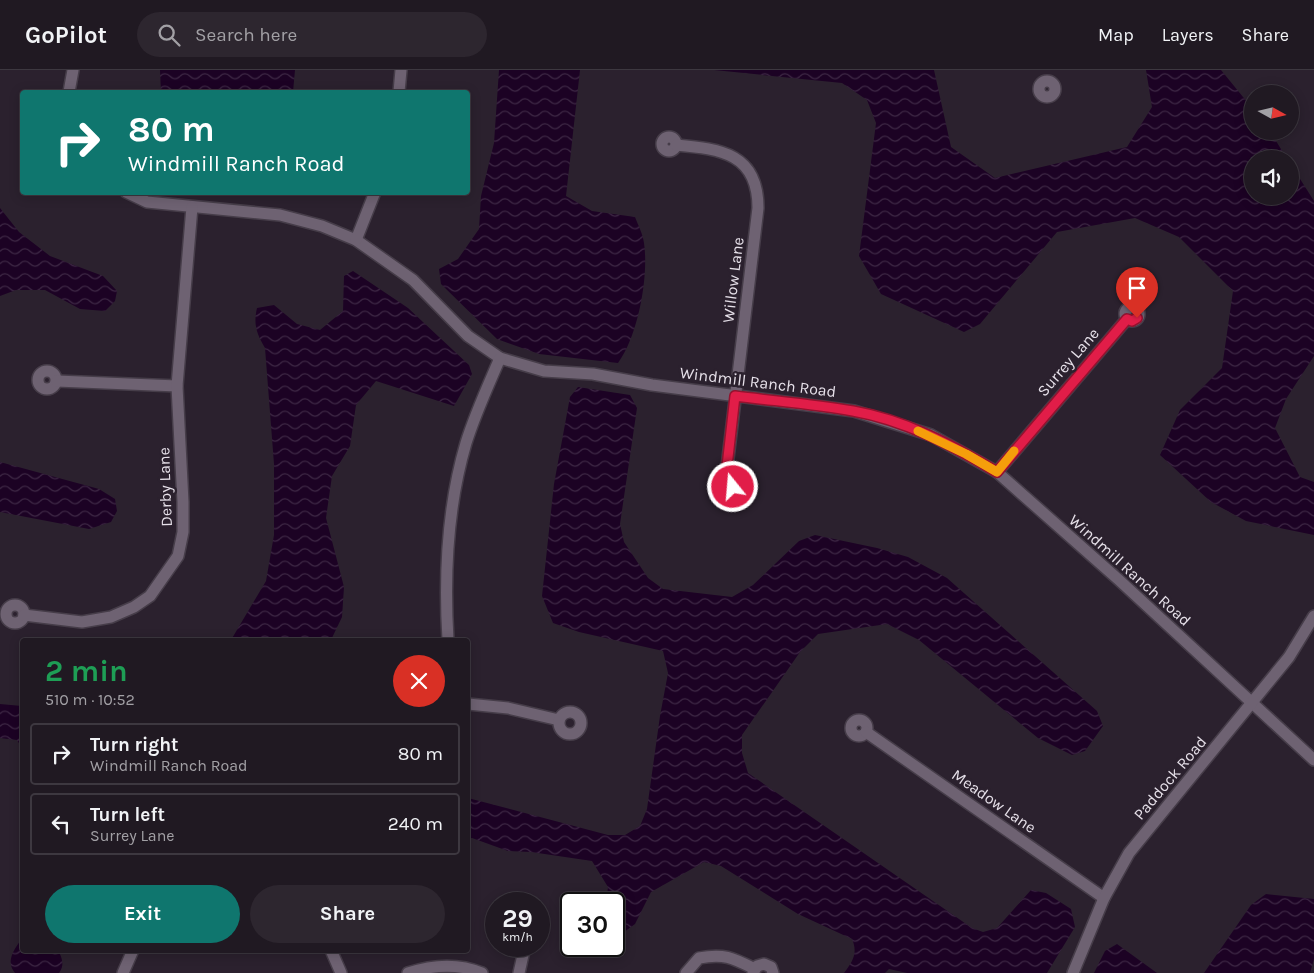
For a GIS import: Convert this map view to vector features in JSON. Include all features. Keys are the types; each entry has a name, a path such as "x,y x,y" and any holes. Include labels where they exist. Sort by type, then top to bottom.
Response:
{"street":[{"path":"69,90 73,70"},
{"path":"399,90 401,70"},
{"name":"Willow Lane","path":"676,145 712,148 728,153 741,161 750,172 758,190 758,208 726,475"},
{"name":"Windmill Ranch Road","path":"132,195 147,202 280,215 322,226 356,240 413,280 468,336 500,358 544,371 594,374 652,385 854,411 896,423 931,436 997,472 1119,580 1314,760"},
{"path":"356,240 374,195"},
{"name":"Derby Lane","path":"24,615 82,622 111,617 150,596 166,576 178,556 183,532 177,386 192,207"},
{"name":"Surrey Lane","path":"997,472 1127,319"},
{"path":"448,638 445,589 451,518 457,478 466,442 500,358"},
{"path":"57,381 177,386"},
{"name":"Paddock Road","path":"1073,973 1104,898 1129,853 1289,657 1314,616"},
{"path":"470,704 508,708 559,720"},
{"name":"Meadow Lane","path":"866,732 1104,898"},
{"path":"123,973 132,953"},
{"path":"332,953 341,973"},
{"path":"686,973 699,958 716,955 731,957 754,971 764,964 771,967 773,973"},
{"path":"519,973 523,957"},
{"path":"408,973 426,967 452,966 482,973"}],"water":[{"path":"160,70 295,70 293,90 161,90"},
{"path":"499,70 580,70 566,196 592,211 635,217 644,243 645,272 640,305 631,338 618,363 539,354 497,339 441,284 439,269 458,259 479,229 481,196 494,143"},
{"path":"714,70 934,70 951,147 995,178 1127,147 1152,107 1146,70 1221,70 1244,98 1244,140 1275,140 1282,150 1244,150 1244,205 1299,205 1299,177 1314,201 1314,356 1286,399 1275,428 1300,477 1314,482 1314,535 1246,521 1211,502 1160,455 1180,410 1222,368 1233,291 1179,237 1135,218 1057,232 980,324 964,332 881,294 859,256 876,123 867,100 842,83"},
{"path":"0,208 19,232 50,256 103,276 117,291 115,301 105,311 80,309 45,290 16,290 0,296"},
{"path":"353,271 408,308 469,365 472,374 454,406 376,381 356,405 350,446 332,476 326,518 344,587 342,617 332,638 232,638 266,581 274,535 274,464 265,348 256,329 257,308 274,305 297,324 320,330 343,311 344,276"},
{"path":"578,387 630,395 637,408 620,524 624,542 648,578 663,589 732,597 753,585 799,541 815,535 877,548 908,557 947,578 1097,711 1103,726 1085,751 1072,755 1038,738 919,640 887,624 818,634 800,652 742,735 742,753 748,773 972,928 983,932 997,928 1031,890 1046,893 1071,909 1075,927 1047,973 907,973 889,969 885,973 844,973 854,957 855,949 852,939 798,914 721,866 704,862 651,892 635,924 625,931 625,892 607,892 608,887 592,861 531,852 508,851 470,838 470,799 608,835 625,835 640,826 647,809 668,673 663,651 579,632 553,623 542,596 554,484 570,397"},
{"path":"0,462 99,489 115,499 117,511 111,522 89,529 0,512"},
{"path":"0,704 20,706 20,745 17,740 0,738"},
{"path":"1266,894 1314,899 1314,959 1310,973 1204,973 1251,905"},
{"path":"20,941 20,953 59,953 62,959 61,970 59,973 15,973 11,964 14,950"},
{"path":"1117,944 1157,973 1094,973 1105,951"}],"slow traffic":[{"path":"918,431 966,454 997,472 1014,451"}],"route":[{"path":"733,487 733,481 726,475 735,396 854,411 896,423 931,436 997,472 1127,319 1132,321 1137,318"}]}
